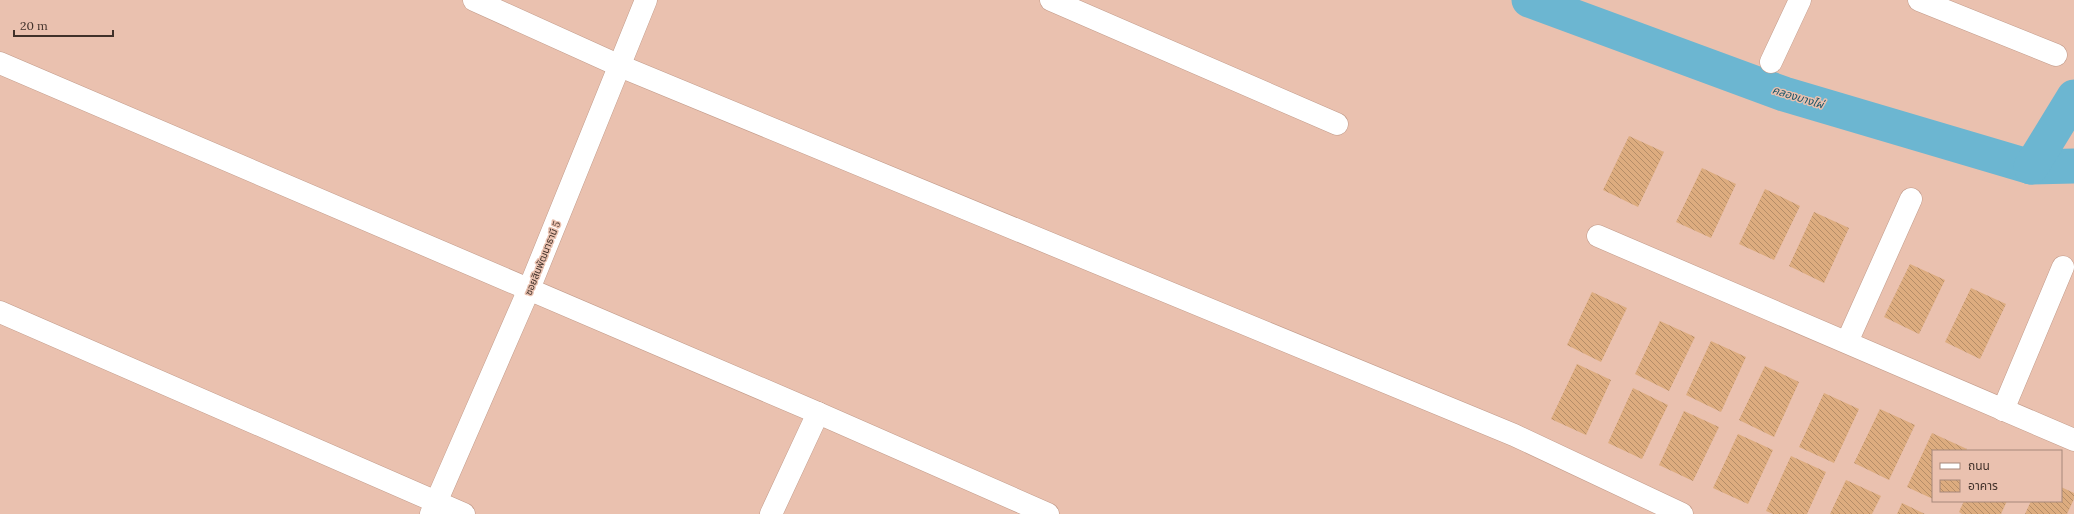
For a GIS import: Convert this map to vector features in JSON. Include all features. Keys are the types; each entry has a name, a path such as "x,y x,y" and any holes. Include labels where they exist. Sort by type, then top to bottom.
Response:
{"street":[{"path":"474,0 620,66 1514,435 1682,514"},
{"name":"ซอยสินพัฒนาธานี 5","path":"433,508 530,289 646,0"},
{"path":"1051,0 1337,124"},
{"path":"1771,62 1800,0"},
{"path":"1919,0 2056,55"},
{"path":"0,63 530,289 1048,514"},
{"path":"1847,342 1911,199"},
{"path":"1598,236 2074,440"},
{"path":"2003,410 2063,267"},
{"path":"0,312 433,508 464,514"},
{"path":"771,514 818,413"}],"building":[{"path":"1629,136 1664,152 1638,207 1603,190"},
{"path":"1702,168 1736,184 1711,238 1676,222"},
{"path":"1765,189 1800,206 1774,260 1739,244"},
{"path":"1814,212 1849,228 1824,283 1789,266"},
{"path":"1910,264 1945,280 1919,334 1884,317"},
{"path":"1971,288 2006,304 1980,359 1945,342"},
{"path":"1592,292 1627,308 1601,362 1567,345"},
{"path":"1660,321 1695,337 1669,391 1635,374"},
{"path":"1711,341 1746,357 1721,412 1686,395"},
{"path":"1577,364 1611,380 1586,435 1551,419"},
{"path":"1765,366 1799,382 1774,437 1739,420"},
{"path":"1633,388 1668,405 1642,459 1608,443"},
{"path":"1824,393 1859,409 1834,463 1799,447"},
{"path":"1880,409 1915,425 1889,480 1854,463"},
{"path":"1684,411 1719,427 1693,481 1659,465"},
{"path":"1932,433 1967,449 1932,450 1932,499 1907,487"},
{"path":"1738,434 1773,450 1748,504 1713,488"},
{"path":"1791,456 1826,472 1807,514 1773,514 1766,511"},
{"path":"1846,480 1881,496 1872,514 1830,514"},
{"path":"2062,487 2074,493 2074,499 2067,514 2025,514 2031,502 2062,502"},
{"path":"1964,502 2007,502 2001,514 1962,514 1959,512"},
{"path":"1902,503 1925,514 1897,514"}],"waterway":[{"name":"คลองบางไผ่","path":"1529,0 1784,94 2031,167 2074,166"},
{"path":"2031,167 2074,97"}]}
